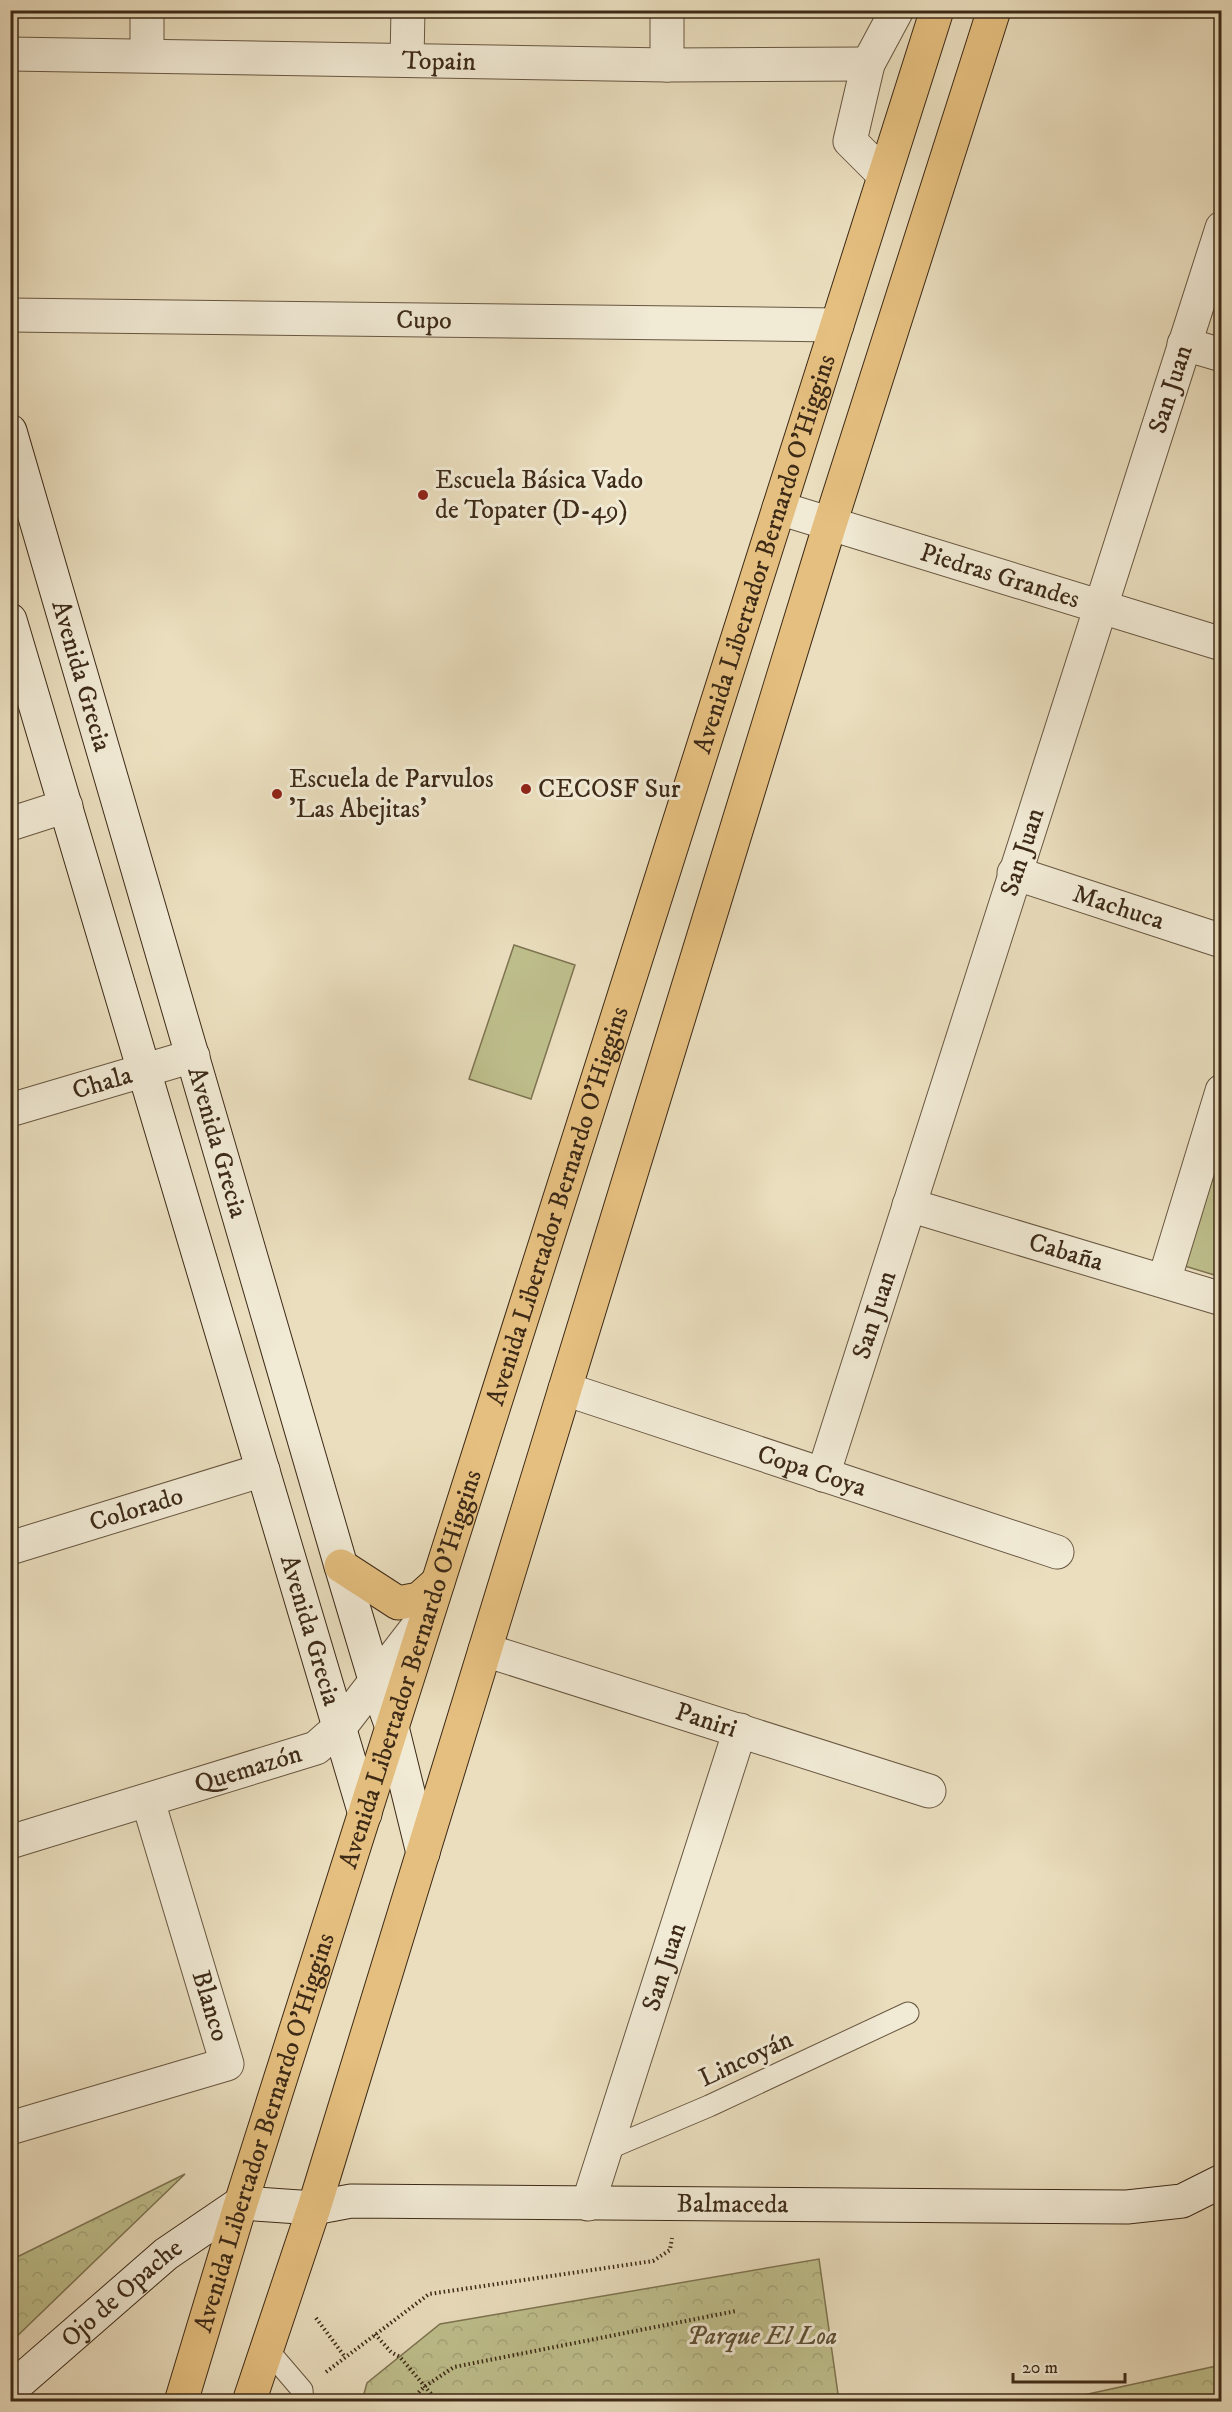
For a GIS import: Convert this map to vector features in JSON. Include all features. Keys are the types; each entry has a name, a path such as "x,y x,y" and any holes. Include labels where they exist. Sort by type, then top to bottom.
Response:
{"main road":[{"name":"Avenida Libertador Bernardo O'Higgins","path":"181,2402 241,2203 937,10"},
{"name":"Avenida Libertador Bernardo O'Higgins","path":"249,2402 314,2208 830,524 994,10"},
{"path":"341,1566 398,1603 433,1598"}],"street":[{"path":"147,10 147,54"},
{"path":"407,60 408,10"},
{"path":"667,10 667,65"},
{"path":"884,175 850,141 868,64 897,10"},
{"name":"Topain","path":"10,54 147,54 667,65 868,64"},
{"name":"San Juan","path":"823,1475 1221,228"},
{"name":"Cupo","path":"10,315 837,325"},
{"path":"1184,344 1221,355"},
{"name":"Avenida Grecia","path":"10,432 341,1566 376,1683 392,1727 423,1853"},
{"name":"Piedras Grandes","path":"779,508 1221,644"},
{"name":"Avenida Grecia","path":"10,620 365,1814"},
{"path":"10,824 66,807"},
{"name":"Machuca","path":"1014,873 1221,941"},
{"name":"Chala","path":"10,1110 193,1056"},
{"path":"1164,1281 1221,1091"},
{"name":"Cabaña","path":"909,1205 1221,1299"},
{"name":"Copa Coya","path":"565,1389 1057,1552"},
{"name":"Colorado","path":"10,1548 263,1470"},
{"name":"Quemazón","path":"10,1842 316,1748 340,1727 376,1683 433,1598"},
{"name":"Paniri","path":"485,1650 929,1791"},
{"name":"San Juan","path":"588,2204 740,1731"},
{"name":"Blanco","path":"10,2128 227,2064 148,1801"},
{"name":"Balmaceda","path":"241,2203 314,2208 351,2200 588,2204 1127,2207 1182,2201 1221,2181"},
{"name":"Ojo de Opache","path":"10,2390 166,2254 241,2203"}],"lane":[{"name":"Lincoyán","path":"606,2150 709,2106 908,2013"},
{"path":"266,2348 302,2390 303,2402"}],"path":[{"path":"318,2378 429,2294 653,2261 670,2250 676,2204"},
{"path":"409,2402 424,2387 454,2367 736,2311"},
{"path":"375,2334 391,2352 400,2357 438,2402"}],"green space":[{"path":"514,945 575,965 531,1099 469,1079"},
{"path":"1221,1115 1221,1277 1178,1264"},
{"path":"185,2174 11,2342 11,2260"},
{"name":"Parque El Loa","path":"819,2259 839,2401 362,2401 367,2383 440,2324"},
{"path":"1221,2365 1221,2401 1059,2401 1079,2396"}],"place":[{"name":"Escuela Básica Vado de Topater (D-49)","path":"423,495"},
{"name":"CECOSF Sur","path":"526,789"},
{"name":"Escuela de Parvulos 'Las Abejitas'","path":"277,794"}]}
